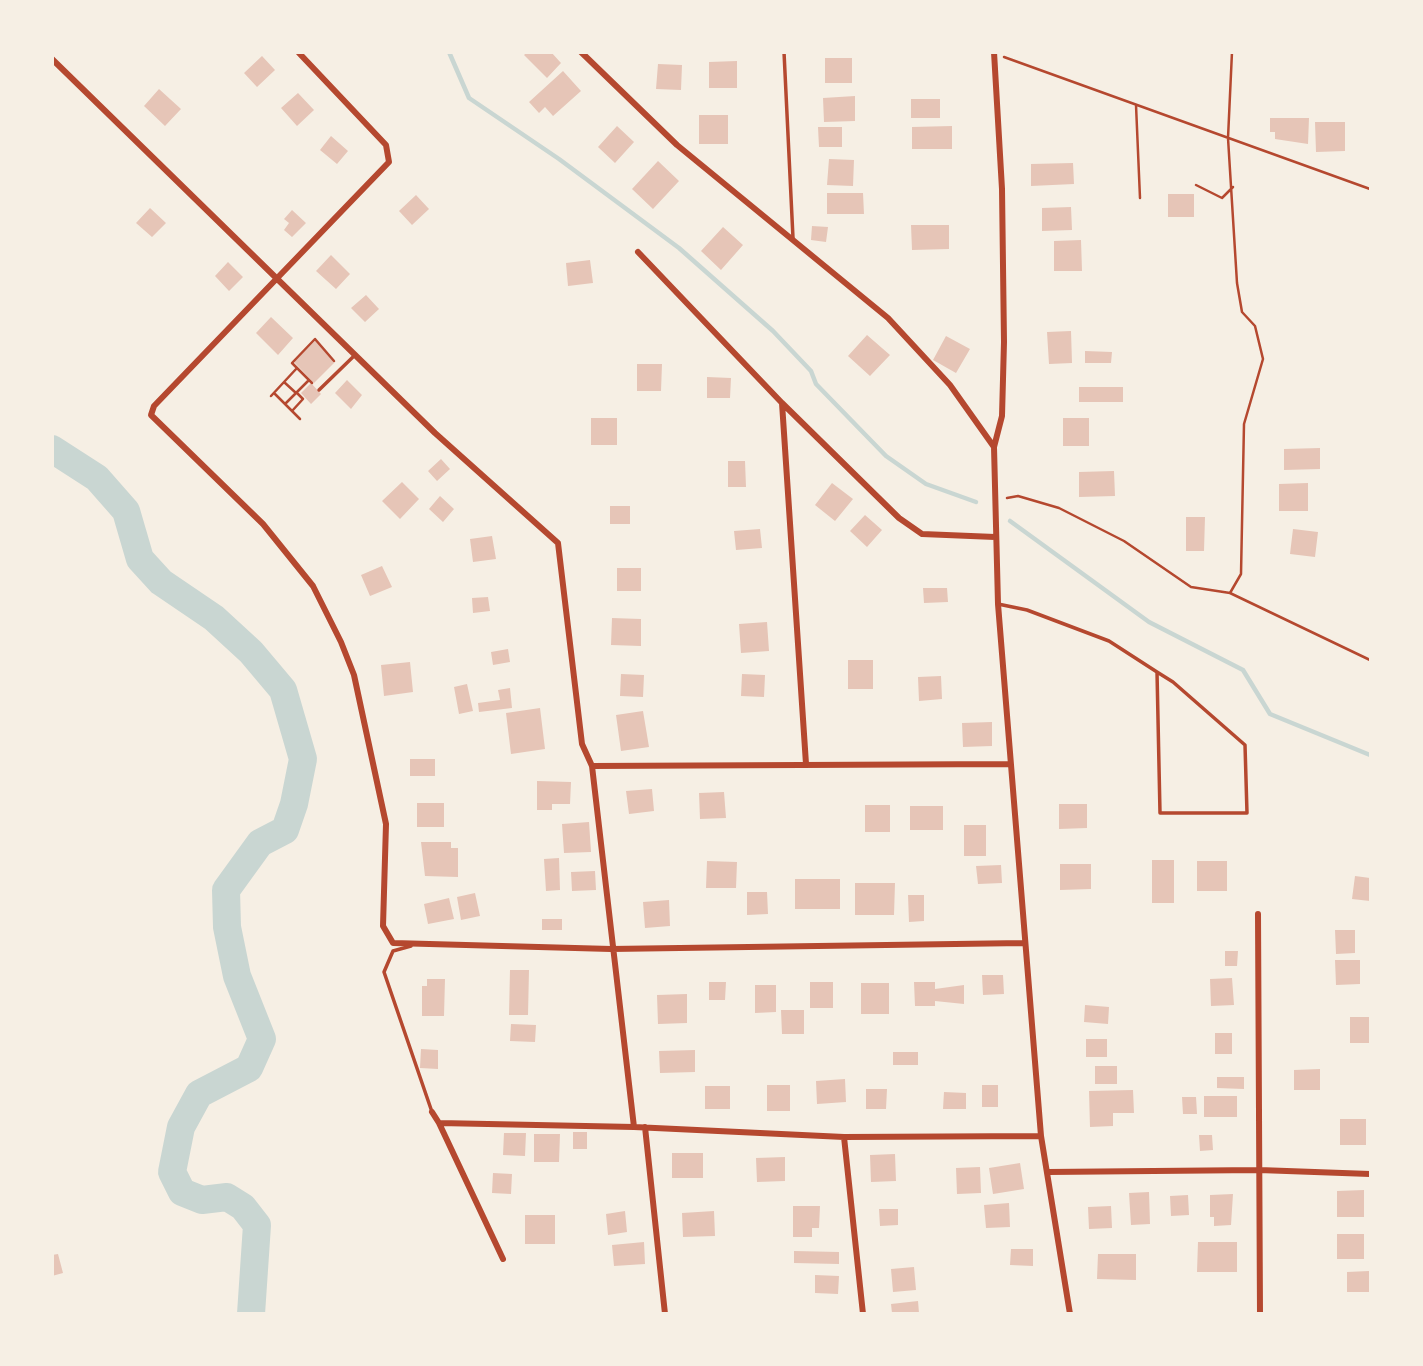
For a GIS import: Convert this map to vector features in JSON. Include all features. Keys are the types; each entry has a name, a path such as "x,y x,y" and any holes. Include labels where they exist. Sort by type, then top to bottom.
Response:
{"street":[{"path":"581,52 677,145 888,318 950,384 994,447"},
{"path":"994,52 1002,190 1004,342 1002,416 994,447 993,500 998,604 1041,1136 1070,1314"},
{"path":"299,54 386,145 390,155 384,170 154,406 151,415 263,524 313,586 341,642 354,675 386,824 383,926 393,943 411,946 611,949 1024,943"},
{"path":"52,59 435,433 558,543 582,744 592,766 611,949 634,1126"},
{"path":"638,252 782,403 899,518 922,534 995,537"},
{"path":"782,403 806,764"},
{"path":"592,766 1010,764"},
{"path":"1258,914 1260,1314"},
{"path":"432,1112 503,1259"},
{"path":"439,1123 634,1126 844,1137 1041,1136"},
{"path":"645,1127 665,1314"},
{"path":"844,1137 863,1314"},
{"path":"1048,1172 1259,1170 1370,1174"}],"lane":[{"path":"783,52 793,240"},
{"path":"319,390 357,354"},
{"path":"998,604 1027,610 1109,641 1157,672 1245,745 1247,813 1160,813 1157,672"},
{"path":"411,946 393,951 384,972 432,1112"}],"path":[{"path":"1230,593 1241,574 1244,424 1263,359 1255,326 1242,312 1237,284 1228,138 1232,52"},
{"path":"995,67 1004,57 1370,189"},
{"path":"1136,105 1140,198"},
{"path":"1196,185 1222,198 1233,187"},
{"path":"319,390 292,363 316,339 342,368"},
{"path":"297,368 272,395 300,419"},
{"path":"285,404 309,380"},
{"path":"284,382 303,399 292,411"},
{"path":"993,500 1018,496 1059,508 1124,541 1191,587 1230,593 1370,660"}],"building":[{"path":"527,52 551,52 561,63 547,78 524,55"},
{"path":"262,56 275,70 257,87 244,73"},
{"path":"825,58 852,58 852,83 825,83"},
{"path":"737,61 737,88 709,88 709,62"},
{"path":"658,64 682,65 681,90 656,89"},
{"path":"563,71 581,91 553,116 545,107 539,113 529,102"},
{"path":"159,89 181,109 165,126 144,106"},
{"path":"298,93 314,110 297,126 281,108"},
{"path":"855,96 855,121 824,122 823,98"},
{"path":"911,99 940,99 940,118 911,118"},
{"path":"699,115 728,115 728,144 699,144"},
{"path":"1270,118 1309,118 1308,144 1275,139 1275,132 1270,132"},
{"path":"1315,122 1345,122 1345,151 1316,152"},
{"path":"617,126 634,142 615,163 598,147"},
{"path":"952,126 952,149 912,149 912,127"},
{"path":"818,127 842,127 842,147 819,147"},
{"path":"331,136 348,151 337,164 320,150"},
{"path":"829,159 854,160 853,186 827,185"},
{"path":"658,161 679,181 653,209 632,189"},
{"path":"1073,163 1074,184 1031,186 1031,164"},
{"path":"827,193 863,193 864,214 827,214"},
{"path":"1168,194 1194,194 1194,217 1168,217"},
{"path":"416,195 429,209 412,225 399,211"},
{"path":"1071,207 1072,230 1042,231 1042,208"},
{"path":"150,208 166,223 152,237 136,223"},
{"path":"292,210 306,223 292,237 284,230 289,223 284,219"},
{"path":"911,225 949,225 949,249 912,250"},
{"path":"812,226 828,227 826,242 811,240"},
{"path":"723,227 743,245 721,270 701,251"},
{"path":"1081,240 1082,271 1054,271 1054,241"},
{"path":"331,255 350,274 336,289 316,271"},
{"path":"590,260 593,283 568,286 566,263"},
{"path":"228,262 243,277 229,291 215,276"},
{"path":"366,295 379,309 365,322 351,308"},
{"path":"271,317 293,338 278,355 256,333"},
{"path":"1071,331 1072,363 1049,364 1047,332"},
{"path":"867,335 890,355 870,376 848,356"},
{"path":"946,336 970,349 956,373 933,360"},
{"path":"316,340 334,363 314,383 294,362"},
{"path":"1085,351 1112,352 1111,363 1085,363"},
{"path":"637,364 662,364 661,391 637,391"},
{"path":"707,377 731,378 730,398 707,398"},
{"path":"347,380 362,395 351,409 335,393"},
{"path":"311,383 321,394 311,404 301,393"},
{"path":"1079,387 1123,387 1123,402 1079,402"},
{"path":"591,418 617,418 617,445 591,445"},
{"path":"1063,418 1089,418 1089,446 1063,446"},
{"path":"1320,448 1320,469 1284,470 1284,449"},
{"path":"441,459 450,469 437,481 428,471"},
{"path":"728,461 745,461 746,487 728,487"},
{"path":"1114,471 1115,496 1079,497 1079,472"},
{"path":"402,482 419,499 400,519 382,501"},
{"path":"832,483 853,499 835,521 815,505"},
{"path":"1308,483 1308,511 1279,511 1279,484"},
{"path":"440,496 454,509 443,522 429,509"},
{"path":"610,506 630,506 630,524 610,524"},
{"path":"865,515 882,530 867,547 850,531"},
{"path":"1186,517 1205,517 1204,551 1186,551"},
{"path":"760,529 762,548 736,550 734,531"},
{"path":"1293,529 1318,532 1315,557 1290,554"},
{"path":"492,536 496,559 473,562 470,539"},
{"path":"382,566 392,587 370,596 361,575"},
{"path":"617,568 641,568 641,591 617,591"},
{"path":"923,588 947,588 948,602 924,603"},
{"path":"488,597 490,611 473,613 472,598"},
{"path":"612,618 641,619 641,646 611,645"},
{"path":"767,622 769,651 741,653 739,624"},
{"path":"508,649 510,662 493,665 491,652"},
{"path":"848,660 873,660 873,689 848,689"},
{"path":"410,662 413,692 384,696 381,665"},
{"path":"621,674 644,675 643,697 620,696"},
{"path":"742,674 765,675 764,697 741,696"},
{"path":"941,676 942,699 919,701 918,677"},
{"path":"467,684 473,711 459,714 454,687"},
{"path":"510,688 512,708 479,712 478,703 500,700 498,690"},
{"path":"540,708 545,749 511,754 506,713"},
{"path":"643,711 649,747 621,751 616,715"},
{"path":"992,722 992,746 963,747 962,723"},
{"path":"410,759 435,759 435,776 410,776"},
{"path":"537,781 571,782 570,804 552,804 552,810 537,810"},
{"path":"652,789 654,811 629,814 626,791"},
{"path":"724,792 726,818 700,819 699,793"},
{"path":"417,803 444,803 444,827 417,827"},
{"path":"1059,804 1087,804 1087,828 1059,829"},
{"path":"865,805 890,805 890,832 865,832"},
{"path":"910,806 943,806 943,830 910,830"},
{"path":"589,822 591,852 564,853 562,824"},
{"path":"964,825 986,825 986,856 964,856"},
{"path":"421,842 451,842 451,848 458,848 458,877 425,876"},
{"path":"559,858 560,890 546,891 544,859"},
{"path":"1152,860 1174,860 1174,903 1152,903"},
{"path":"707,861 737,862 736,888 706,888"},
{"path":"1197,861 1227,861 1227,891 1197,891"},
{"path":"1060,864 1091,864 1091,889 1060,890"},
{"path":"1001,865 1002,883 978,884 976,866"},
{"path":"595,871 596,890 572,891 571,872"},
{"path":"1355,876 1370,878 1370,901 1352,899"},
{"path":"795,879 840,879 840,909 795,909"},
{"path":"855,883 895,883 894,915 855,915"},
{"path":"747,892 767,892 768,914 747,915"},
{"path":"475,893 480,916 461,920 457,897"},
{"path":"908,895 924,895 924,921 909,922"},
{"path":"449,898 454,919 428,924 424,904"},
{"path":"669,900 670,926 645,928 643,902"},
{"path":"542,919 562,919 562,930 542,930"},
{"path":"1335,930 1355,930 1355,953 1336,954"},
{"path":"1225,951 1238,951 1237,966 1225,966"},
{"path":"1335,960 1360,960 1360,984 1336,985"},
{"path":"510,970 529,970 528,1015 509,1015"},
{"path":"982,975 1003,975 1004,994 983,995"},
{"path":"1232,978 1234,1005 1211,1006 1210,979"},
{"path":"427,979 445,979 444,1016 422,1016 422,986 427,986"},
{"path":"709,982 726,982 725,1000 709,1000"},
{"path":"810,982 833,982 833,1008 810,1008"},
{"path":"914,982 935,982 935,989 964,985 964,1004 935,1001 935,1006 915,1006"},
{"path":"861,983 889,983 889,1014 861,1014"},
{"path":"755,985 776,985 776,1012 755,1013"},
{"path":"687,994 687,1023 658,1024 657,995"},
{"path":"1085,1005 1109,1007 1108,1024 1084,1022"},
{"path":"781,1010 804,1010 804,1034 782,1034"},
{"path":"1350,1017 1370,1017 1370,1043 1350,1043"},
{"path":"511,1024 536,1025 535,1042 510,1041"},
{"path":"1215,1033 1232,1033 1232,1054 1215,1054"},
{"path":"1086,1039 1107,1039 1107,1057 1086,1057"},
{"path":"421,1049 438,1050 438,1069 420,1068"},
{"path":"695,1050 695,1072 660,1073 659,1051"},
{"path":"893,1052 918,1052 918,1065 893,1065"},
{"path":"1095,1066 1117,1066 1117,1084 1095,1084"},
{"path":"1320,1069 1320,1090 1294,1090 1294,1070"},
{"path":"1217,1077 1244,1077 1244,1089 1217,1088"},
{"path":"845,1079 846,1102 817,1104 816,1081"},
{"path":"767,1085 790,1085 790,1111 767,1111"},
{"path":"982,1085 998,1085 998,1107 982,1107"},
{"path":"705,1086 730,1086 730,1109 705,1109"},
{"path":"866,1089 887,1089 886,1109 866,1109"},
{"path":"1133,1090 1134,1113 1113,1113 1113,1126 1090,1127 1089,1091"},
{"path":"944,1092 966,1093 966,1109 943,1109"},
{"path":"1204,1096 1237,1096 1237,1117 1204,1117"},
{"path":"1182,1097 1196,1097 1197,1114 1183,1114"},
{"path":"1340,1119 1366,1119 1366,1145 1340,1145"},
{"path":"573,1132 587,1132 587,1149 573,1149"},
{"path":"504,1133 526,1133 525,1156 503,1155"},
{"path":"534,1134 560,1134 559,1162 534,1162"},
{"path":"1199,1135 1212,1135 1213,1150 1200,1151"},
{"path":"672,1153 703,1153 703,1178 672,1178"},
{"path":"895,1154 896,1181 871,1182 870,1155"},
{"path":"785,1157 785,1181 757,1182 756,1158"},
{"path":"1020,1163 1024,1189 993,1194 989,1168"},
{"path":"980,1167 981,1193 957,1194 956,1168"},
{"path":"493,1173 512,1174 511,1194 492,1193"},
{"path":"1364,1190 1364,1217 1337,1217 1337,1191"},
{"path":"1149,1192 1150,1224 1131,1225 1129,1193"},
{"path":"1233,1194 1231,1225 1214,1226 1214,1217 1210,1217 1210,1195"},
{"path":"1188,1195 1189,1215 1171,1216 1170,1196"},
{"path":"1009,1203 1010,1227 986,1228 984,1205"},
{"path":"793,1206 820,1206 819,1228 812,1228 812,1237 793,1237"},
{"path":"1111,1206 1112,1228 1089,1229 1088,1207"},
{"path":"879,1209 898,1209 898,1225 880,1226"},
{"path":"625,1211 627,1232 608,1235 606,1214"},
{"path":"714,1211 715,1236 683,1237 682,1213"},
{"path":"525,1215 555,1215 555,1244 525,1244"},
{"path":"1337,1234 1364,1234 1364,1259 1337,1259"},
{"path":"644,1242 645,1264 614,1266 612,1245"},
{"path":"1198,1242 1237,1242 1237,1272 1197,1272"},
{"path":"1011,1249 1033,1249 1033,1266 1010,1265"},
{"path":"794,1251 839,1252 839,1264 794,1263"},
{"path":"58,1254 63,1273 52,1276 52,1255"},
{"path":"1098,1254 1136,1254 1136,1280 1097,1279"},
{"path":"914,1267 916,1290 893,1292 891,1269"},
{"path":"1369,1271 1370,1292 1347,1292 1347,1272"},
{"path":"815,1275 839,1276 838,1294 815,1293"},
{"path":"918,1301 919,1313 892,1313 891,1304"}],"waterway":[{"path":"449,52 469,98 559,159 679,248 773,331 811,371 816,384 886,456 926,484 976,502"},
{"path":"52,449 97,478 126,511 140,559 161,582 214,618 251,652 283,690 303,759 294,804 285,830 260,843 226,890 227,927 237,976 262,1039 249,1068 199,1094 181,1127 172,1172 182,1192 202,1200 227,1197 243,1207 257,1225 251,1314"},
{"path":"1010,521 1149,622 1243,670 1270,714 1370,755"}]}
